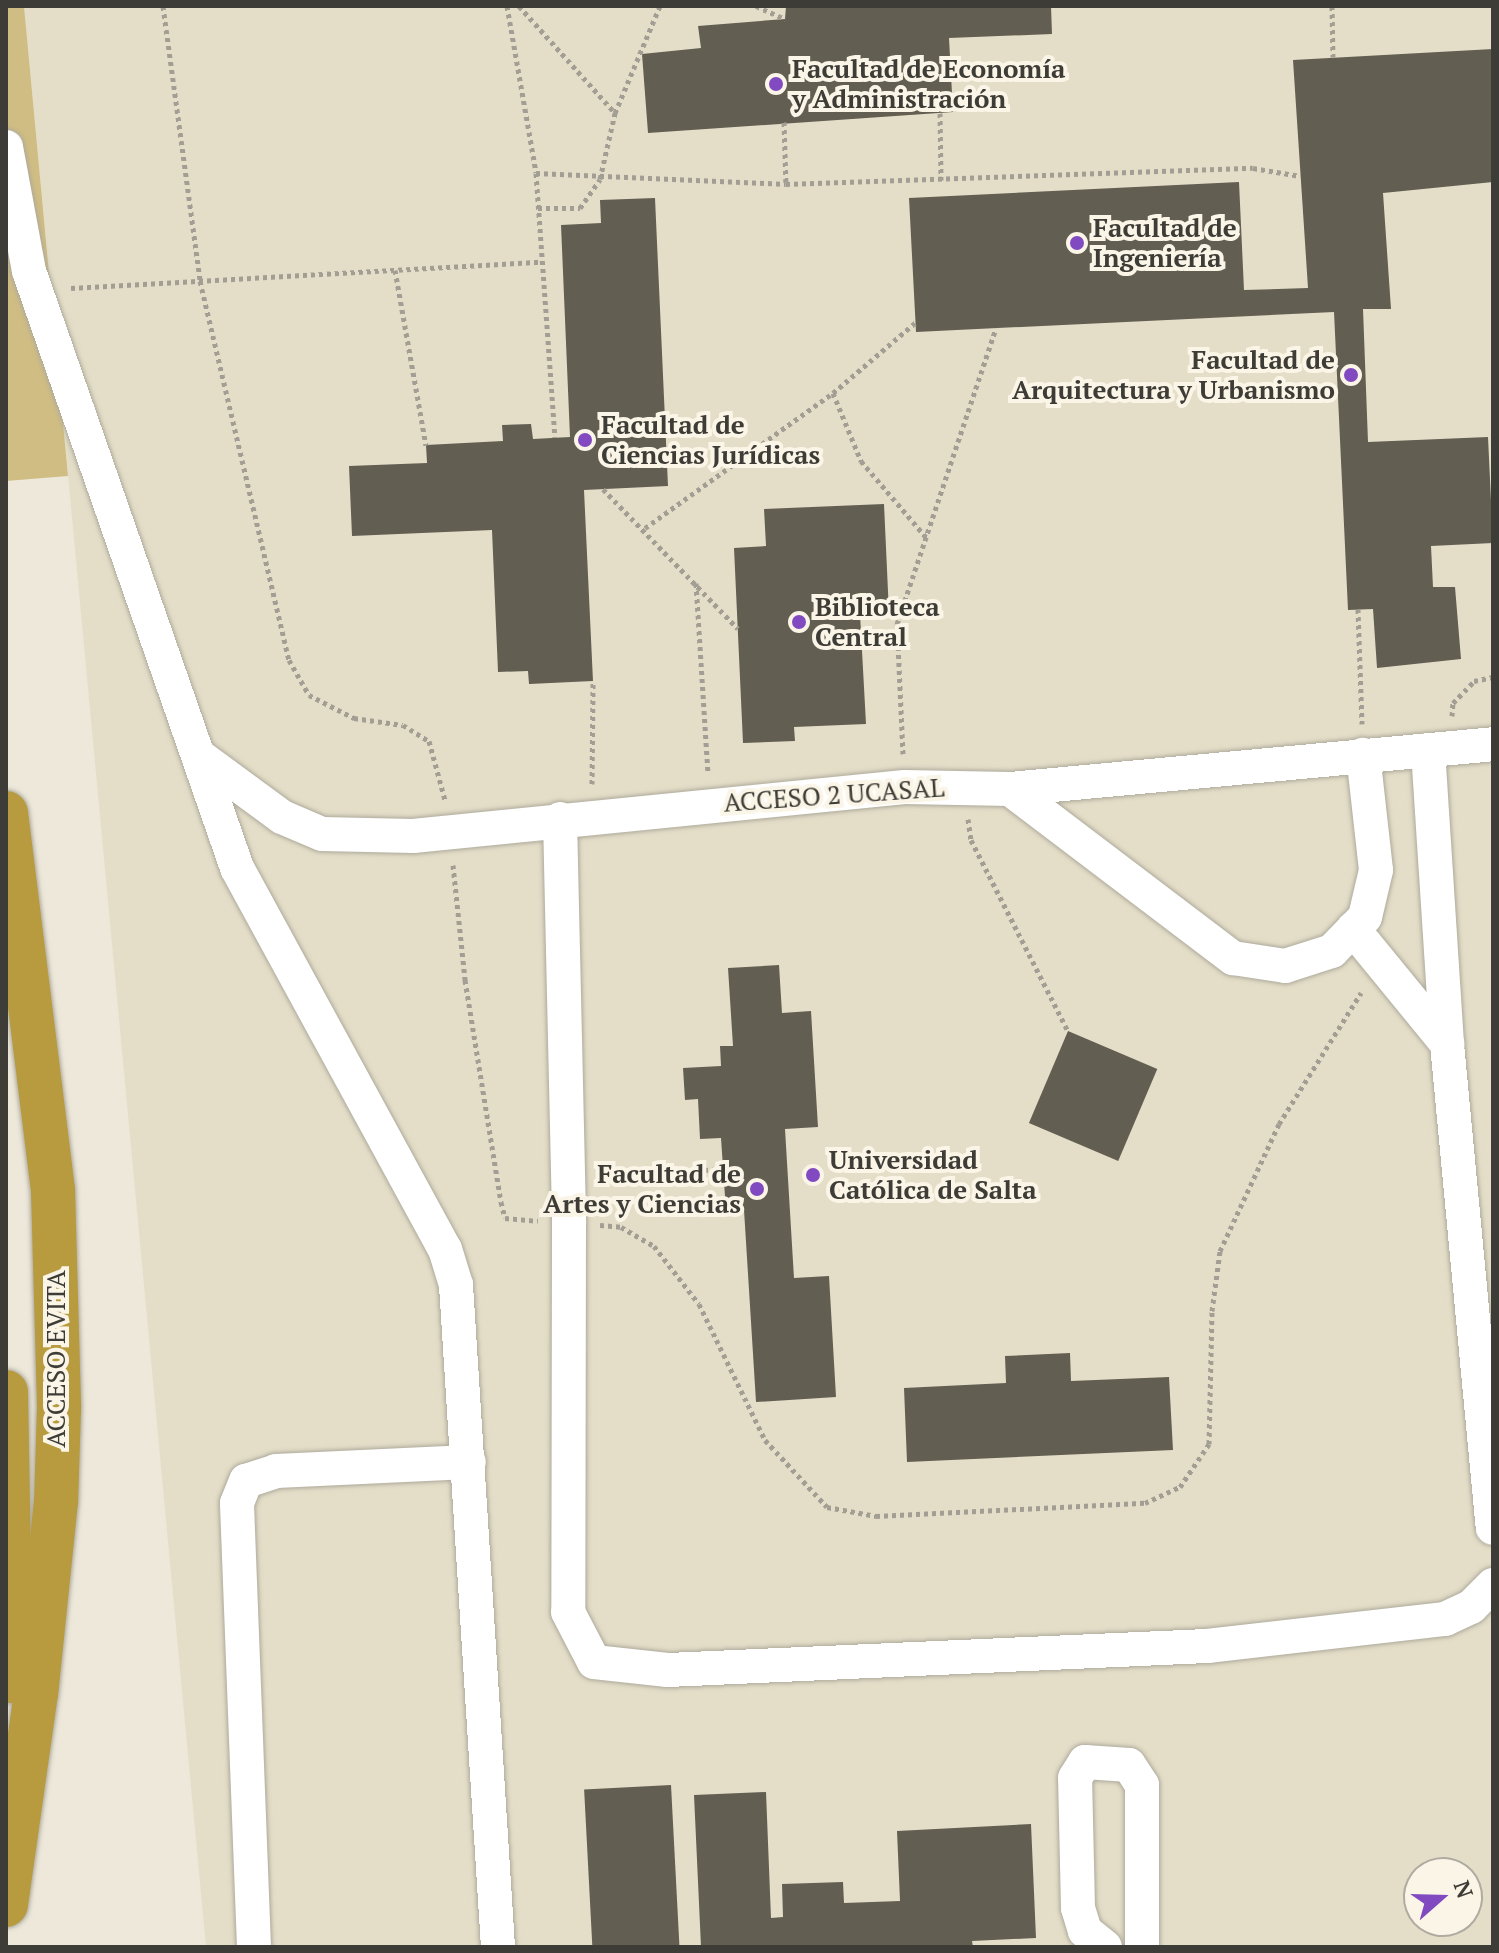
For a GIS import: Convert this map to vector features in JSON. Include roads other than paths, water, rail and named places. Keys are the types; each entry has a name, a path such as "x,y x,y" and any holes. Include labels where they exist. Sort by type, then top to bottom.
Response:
{"highway":[{"name":"ACCESO EVITA","path":"6,813 53,1190 59,1408 56,1501 37,1678 6,1905"},
{"name":"ACCESO EVITA","path":"6,1392 12,1636 6,1791"}],"street":[{"path":"6,147 36,290 237,868 445,1249 456,1285 498,1947"},
{"name":"ACCESO 2 UCASAL","path":"199,756 282,817 322,834 413,836 450,829 905,787 1010,789 1493,744"},
{"path":"1428,750 1447,1044 1493,1528"},
{"path":"1010,789 1233,958 1285,966 1332,951 1365,917 1376,870 1363,755"},
{"path":"576,817 567,1177 568,1612 594,1662 668,1670 1207,1646 1445,1619 1471,1607 1493,1585"},
{"path":"1353,929 1447,1044"},
{"path":"254,1947 237,1503 246,1481 276,1471 469,1462"},
{"path":"1105,1947 1085,1931 1078,1908 1075,1778 1085,1762 1129,1765 1142,1785 1142,1947"}],"place":[{"name":"Facultad de Economía y Administración","path":"776,84"},
{"name":"Facultad de Ingeniería","path":"1077,243"},
{"name":"Facultad de Arquitectura y Urbanismo","path":"1351,375"},
{"name":"Facultad de Ciencias Jurídicas","path":"585,440"},
{"name":"Biblioteca Central","path":"799,622"},
{"name":"Universidad Católica de Salta","path":"813,1175"},
{"name":"Facultad de Artes y Ciencias","path":"757,1189"}]}
